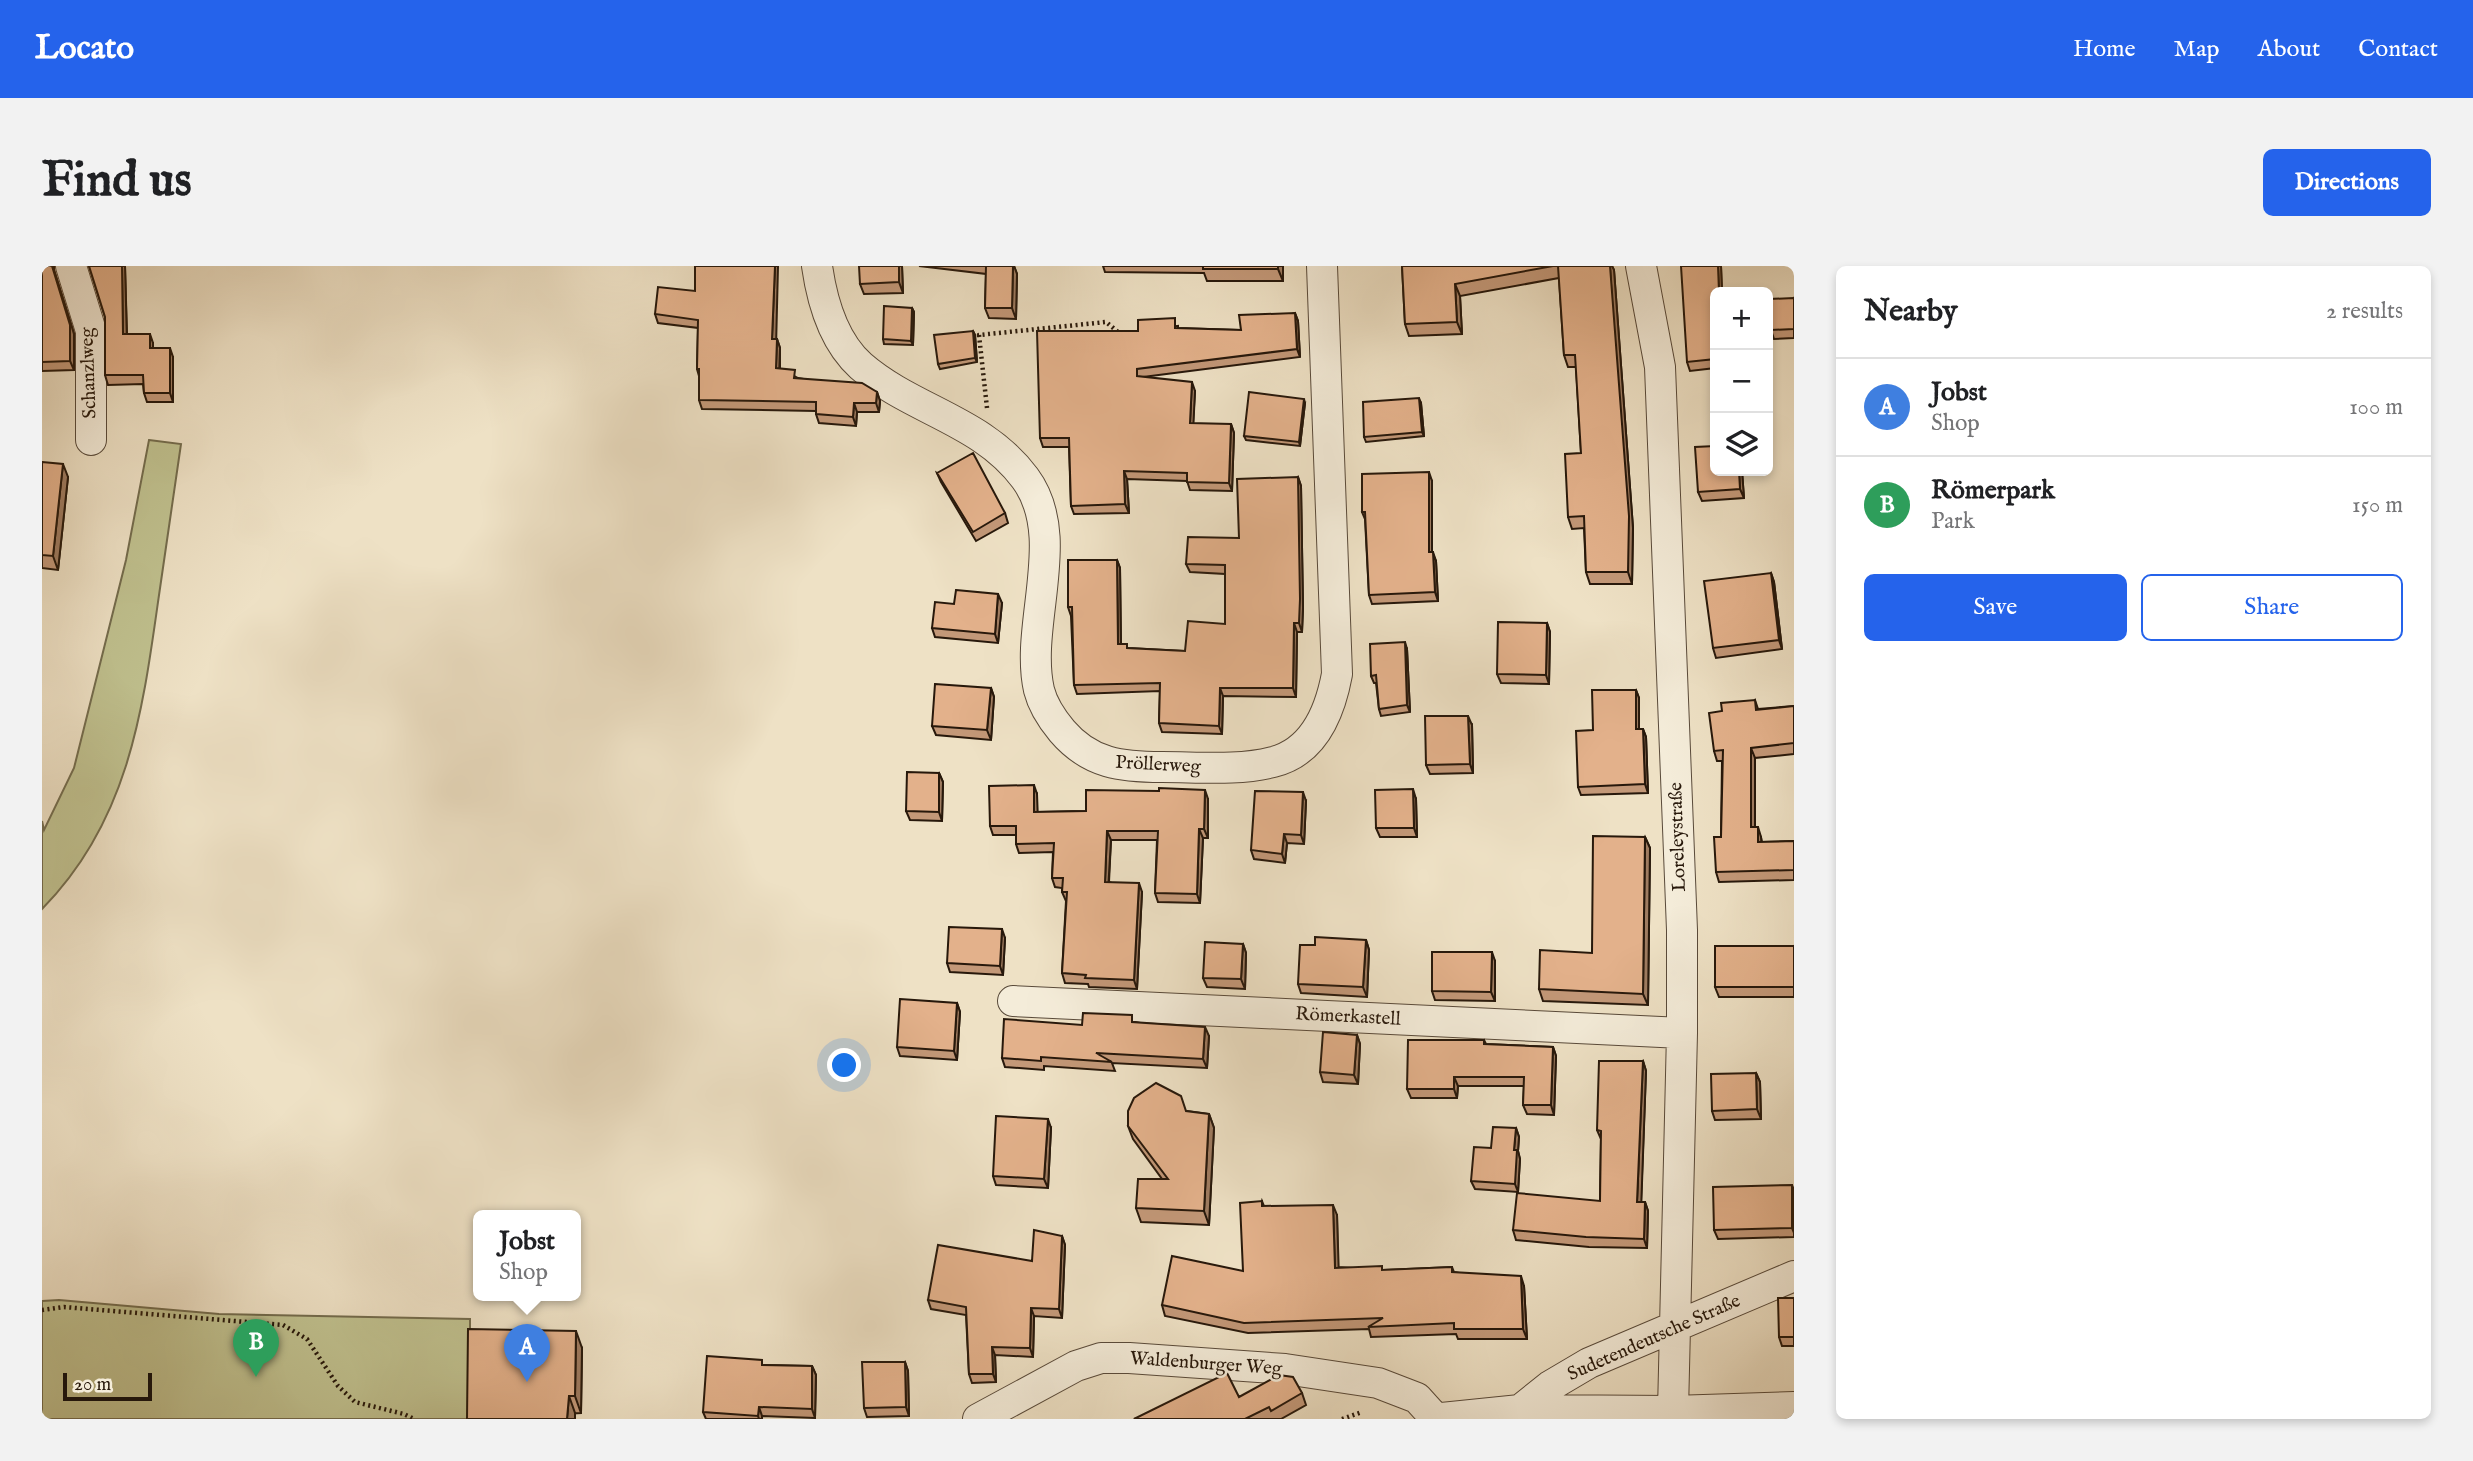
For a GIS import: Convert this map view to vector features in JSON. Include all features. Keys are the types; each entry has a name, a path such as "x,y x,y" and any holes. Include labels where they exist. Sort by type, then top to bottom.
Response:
{"street":[{"name":"Schanzlweg","path":"71,266 91,331 90,440"},
{"name":"Pröllerweg","path":"817,266 821,294 836,332 859,364 892,389 977,432 1000,449 1027,480 1040,509 1045,544 1036,666 1039,692 1050,716 1066,736 1104,762 1130,767 1254,767 1284,759 1306,744 1322,724 1332,701 1337,674 1322,266"},
{"name":"Loreleystraße","path":"1641,266 1660,367 1682,930 1673,1411"},
{"name":"Römerkastell","path":"1013,1001 1682,1033"},
{"name":"Sudetendeutsche Straße","path":"1520,1410 1550,1386 1589,1363 1794,1276"},
{"name":"Waldenburger Weg","path":"978,1419 1076,1366 1101,1358 1285,1369 1378,1383 1417,1398 1435,1419"},
{"path":"1435,1419 1520,1410 1673,1411 1794,1407"}],"path":[{"path":"990,442 979,335 1106,322 1118,332 1118,344"},
{"path":"42,1310 64,1307 283,1325 307,1339 338,1386 355,1402 414,1419"}],"green space":[{"path":"149,440 181,444 137,727 112,804 94,841 71,876 42,909 42,821 44,830 74,768 126,560"},
{"path":"59,1300 219,1314 470,1319 470,1419 42,1419 42,1301"}],"building":[{"path":"42,266 52,266 70,325 70,361 42,362"},
{"path":"89,266 122,266 123,334 150,334 150,348 170,348 170,393 144,393 143,375 105,375 105,317"},
{"path":"695,266 775,266 772,339 777,339 776,368 795,370 794,378 862,383 877,392 876,403 854,403 853,417 816,414 816,402 699,400 698,320 655,314 658,287 695,291"},
{"path":"859,266 899,266 899,282 860,284"},
{"path":"986,266 1013,266 1012,308 985,308"},
{"path":"1203,266 1278,266 1278,269 1203,269"},
{"path":"1402,266 1553,266 1455,284 1457,322 1405,324"},
{"path":"1558,266 1610,266 1629,516 1628,572 1586,572 1584,516 1568,517 1565,454 1581,453 1575,355 1564,355"},
{"path":"1681,266 1718,266 1719,287 1710,287 1710,360 1687,362"},
{"path":"1794,298 1794,329 1773,330 1773,299"},
{"path":"884,306 912,308 911,341 883,339"},
{"path":"1295,313 1297,349 1137,369 1137,376 1192,382 1190,423 1231,424 1229,483 1187,482 1187,473 1124,471 1125,504 1071,506 1069,438 1040,438 1037,331 1138,331 1138,320 1175,318 1175,328 1241,330 1239,315"},
{"path":"973,331 975,358 938,364 934,335"},
{"path":"1249,392 1304,399 1299,442 1244,436"},
{"path":"1419,398 1422,432 1364,437 1363,402"},
{"path":"1710,446 1710,476 1739,476 1740,489 1698,492 1695,447"},
{"path":"973,453 1005,513 973,532 937,473"},
{"path":"42,462 63,464 53,556 42,555"},
{"path":"1429,472 1429,552 1433,552 1435,592 1369,595 1365,512 1362,512 1362,474"},
{"path":"1298,477 1300,599 1299,623 1294,623 1293,688 1220,688 1219,726 1159,723 1160,683 1074,685 1072,607 1068,607 1068,560 1117,560 1118,644 1127,644 1127,648 1185,651 1188,621 1225,624 1225,565 1186,564 1188,537 1239,538 1237,479"},
{"path":"1771,573 1779,640 1713,648 1704,581"},
{"path":"956,590 998,594 995,634 932,628 935,602 954,604"},
{"path":"1498,622 1547,623 1546,675 1497,674"},
{"path":"1405,642 1407,705 1379,709 1376,675 1371,676 1370,644"},
{"path":"935,684 991,688 987,730 932,726"},
{"path":"1592,690 1636,690 1636,729 1643,729 1645,784 1578,787 1576,731 1593,730"},
{"path":"1755,700 1756,710 1794,706 1794,743 1751,748 1751,827 1758,827 1758,842 1794,841 1794,870 1716,872 1714,837 1721,837 1723,750 1714,751 1709,713 1722,711 1721,703"},
{"path":"1425,716 1468,716 1470,764 1426,765"},
{"path":"907,772 939,773 939,812 906,811"},
{"path":"1034,785 1034,812 1086,811 1086,790 1205,790 1204,829 1199,829 1197,894 1155,893 1158,831 1107,831 1105,882 1139,883 1134,980 1085,978 1086,975 1062,973 1067,892 1062,892 1063,878 1052,878 1054,843 1016,844 1016,826 990,826 989,786"},
{"path":"1413,789 1414,828 1376,828 1375,790"},
{"path":"1255,791 1303,792 1301,835 1284,834 1282,854 1251,850"},
{"path":"1593,836 1645,837 1643,994 1539,989 1540,950 1592,953"},
{"path":"949,927 1002,929 1000,966 947,963"},
{"path":"1315,937 1366,940 1363,987 1298,984 1300,945 1315,945"},
{"path":"1205,942 1243,944 1241,979 1203,978"},
{"path":"1715,946 1794,946 1794,987 1715,987"},
{"path":"1432,952 1492,952 1491,992 1432,991"},
{"path":"900,999 957,1003 954,1051 897,1047"},
{"path":"1083,1013 1132,1015 1132,1022 1205,1027 1203,1059 1096,1053 1112,1062 1041,1057 1041,1061 1002,1058 1004,1019 1082,1025"},
{"path":"1323,1032 1357,1035 1354,1075 1320,1072"},
{"path":"1408,1040 1484,1040 1484,1044 1553,1047 1551,1105 1523,1105 1524,1077 1454,1077 1454,1089 1407,1089"},
{"path":"1599,1061 1643,1061 1637,1202 1645,1202 1644,1239 1513,1230 1517,1193 1600,1201 1601,1131 1597,1130"},
{"path":"1756,1073 1757,1109 1712,1111 1711,1074"},
{"path":"1156,1083 1181,1096 1186,1111 1209,1114 1204,1211 1136,1208 1138,1179 1168,1179 1128,1126 1128,1111 1134,1098"},
{"path":"996,1116 1048,1119 1044,1179 993,1176"},
{"path":"1493,1127 1516,1128 1515,1184 1471,1181 1474,1147 1491,1148"},
{"path":"1792,1185 1792,1228 1714,1230 1713,1187"},
{"path":"1262,1201 1262,1206 1333,1205 1335,1268 1382,1266 1382,1270 1452,1267 1452,1272 1521,1276 1523,1329 1454,1329 1454,1323 1368,1327 1383,1318 1244,1323 1162,1305 1172,1256 1243,1271 1240,1203"},
{"path":"1034,1230 1062,1236 1059,1309 1031,1308 1030,1348 992,1347 993,1374 969,1374 966,1307 928,1300 938,1245 1032,1261"},
{"path":"1778,1298 1794,1298 1794,1337 1779,1337"},
{"path":"468,1329 576,1331 575,1396 569,1396 567,1419 467,1419"},
{"path":"707,1356 762,1360 762,1365 812,1366 812,1409 759,1407 758,1416 703,1412"},
{"path":"862,1362 905,1362 906,1407 864,1408"},
{"path":"1227,1373 1239,1397 1279,1375 1293,1377 1302,1393 1271,1411 1269,1407 1245,1419 1134,1419"}],"place":[{"name":"Römerpark","path":"256,1377"},
{"name":"Jobst","path":"527,1382"}]}
